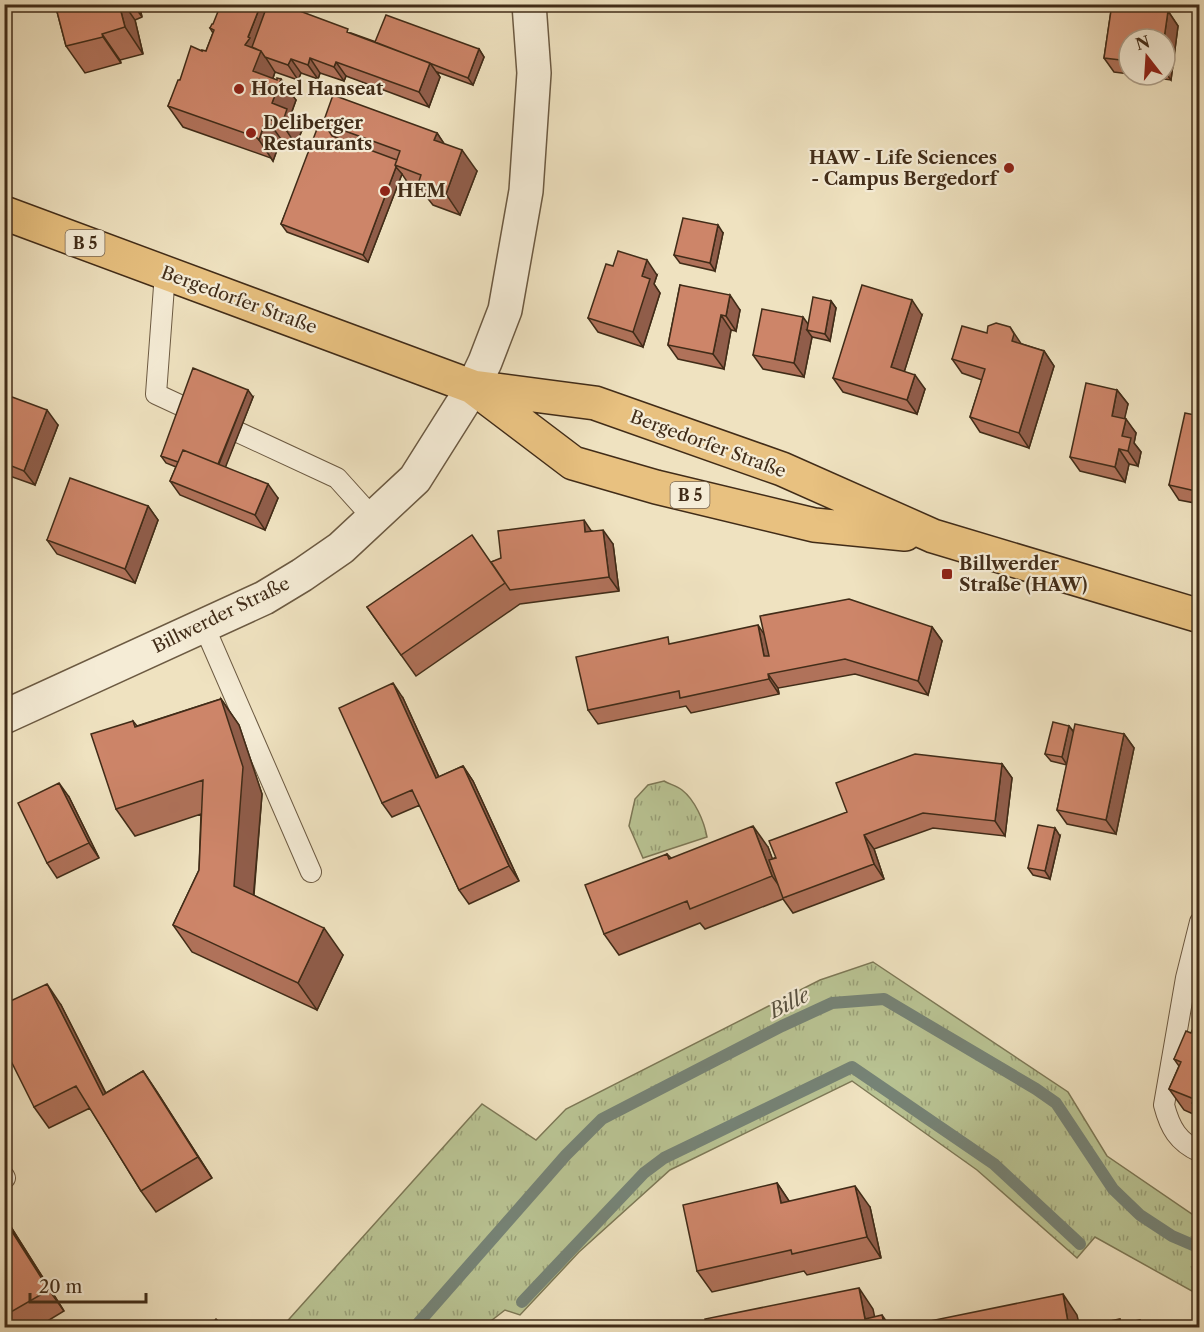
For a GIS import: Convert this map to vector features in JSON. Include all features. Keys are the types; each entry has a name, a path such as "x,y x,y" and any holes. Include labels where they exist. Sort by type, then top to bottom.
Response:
{"main road":[{"name":"Bergedorfer Straße","path":"4,213 473,387 595,404 782,469 933,536 1200,616"},
{"name":"Bergedorfer Straße","path":"473,387 573,463 656,487 814,525 933,536"}],"street":[{"name":"Billwerder Straße","path":"4,717 264,598 341,548 415,478 473,387 505,310 526,191 534,74 529,4"}],"lane":[{"path":"165,273 156,394 337,478 372,518"},
{"path":"204,626 310,872"},
{"path":"1200,922 1186,978 1164,1105 1168,1123 1176,1136 1189,1147 1200,1152"}],"green space":[{"path":"664,781 680,789 691,799 704,824 707,837 643,858 629,826 635,799 648,785"},
{"path":"873,962 1068,1092 1107,1156 1199,1219 1199,1295 1095,1237 1077,1258 977,1170 852,1081 670,1170 579,1252 520,1315 505,1310 483,1327 282,1327 482,1104 536,1140 566,1109 820,980"}],"building":[{"path":"55,4 119,4 125,27 102,34 103,37 66,46"},
{"path":"221,4 261,4 248,37 250,38 245,45 261,51 253,71 277,80 277,78 281,79 272,103 287,109 282,124 266,118 259,140 168,106 178,80 180,80 191,46 206,51 214,30 210,28"},
{"path":"266,4 281,4 430,63 419,92 336,62 334,67 310,58 308,65 291,59 288,65 265,57 261,51 252,47"},
{"path":"1112,4 1168,11 1166,27 1117,27 1117,60 1104,58"},
{"path":"386,15 479,49 468,78 375,42"},
{"path":"333,95 437,133 434,140 462,150 446,194 418,184 421,175 395,165 400,151 323,123"},
{"path":"320,121 332,136 397,160 363,255 281,224"},
{"path":"683,218 718,225 710,263 674,255"},
{"path":"618,251 647,260 642,276 650,279 633,332 588,318 606,264 613,266"},
{"path":"680,285 730,295 726,316 721,315 713,354 668,345"},
{"path":"862,285 912,300 891,367 915,375 907,400 833,378"},
{"path":"813,297 831,301 825,334 807,330"},
{"path":"762,309 803,317 794,363 753,355"},
{"path":"996,323 1010,327 1014,334 1012,341 1044,351 1019,433 970,417 985,369 952,359 962,326 987,333 988,326"},
{"path":"193,368 248,390 218,464 183,450 178,462 161,456"},
{"path":"1086,383 1117,390 1112,416 1126,419 1122,436 1131,438 1128,451 1119,449 1115,467 1070,457"},
{"path":"4,394 47,410 24,471 4,463"},
{"path":"1185,413 1200,416 1200,492 1169,485"},
{"path":"183,450 268,484 255,515 170,481"},
{"path":"70,478 148,506 125,569 47,540"},
{"path":"584,520 585,532 603,530 609,577 510,590 491,562 501,558 498,531"},
{"path":"472,535 505,583 401,655 367,607"},
{"path":"849,599 932,627 918,681 845,659 768,674 769,679 680,698 679,691 588,710 576,657 668,637 669,644 758,625 764,656 769,656 760,616"},
{"path":"393,683 436,778 463,766 509,866 459,890 412,790 382,803 339,708"},
{"path":"221,699 243,767 234,886 324,928 298,983 173,925 199,870 203,780 116,809 91,734 133,721 135,727"},
{"path":"1053,722 1069,726 1062,757 1045,754"},
{"path":"1075,724 1124,734 1106,820 1057,810"},
{"path":"915,754 1002,764 995,821 923,813 864,835 874,864 783,898 769,860 776,858 769,841 847,812 836,783"},
{"path":"59,783 89,843 47,863 18,803"},
{"path":"1038,825 1055,828 1045,871 1028,868"},
{"path":"753,826 772,876 690,909 687,901 604,934 585,885 667,854 669,859"},
{"path":"1200,934 1200,965 1193,963"},
{"path":"47,984 103,1095 143,1071 198,1157 141,1191 76,1086 34,1107 4,1047 4,1004"},
{"path":"1200,1014 1200,1106 1192,1103 1194,1099 1169,1089 1181,1062 1174,1059 1186,1031 1191,1033"},
{"path":"777,1183 781,1203 855,1186 867,1237 792,1254 791,1250 697,1271 683,1205"},
{"path":"4,1219 49,1290 4,1316"},
{"path":"859,1288 865,1319 882,1315 885,1328 707,1328 705,1319"},
{"path":"1063,1294 1069,1328 927,1328 925,1322"},
{"path":"216,1319 226,1328 208,1328"},
{"path":"1120,1319 1121,1324 1140,1320 1142,1328 1077,1328"}],"waterway":[{"name":"Bille","path":"414,1328 566,1155 602,1119 782,1026 832,1003 884,999 1036,1089 1056,1103 1113,1189 1140,1215 1172,1236 1200,1248"},
{"path":"522,1302 644,1173 664,1158 852,1067 994,1164 1080,1244"}],"place":[{"name":"Hotel Hanseat","path":"239,89"},
{"name":"Deliberger Restaurants","path":"251,133"},
{"name":"HAW - Life Sciences - Campus Bergedorf","path":"1009,168"},
{"name":"HEM","path":"385,191"},
{"name":"Billwerder Straße (HAW)","path":"947,574"}]}
